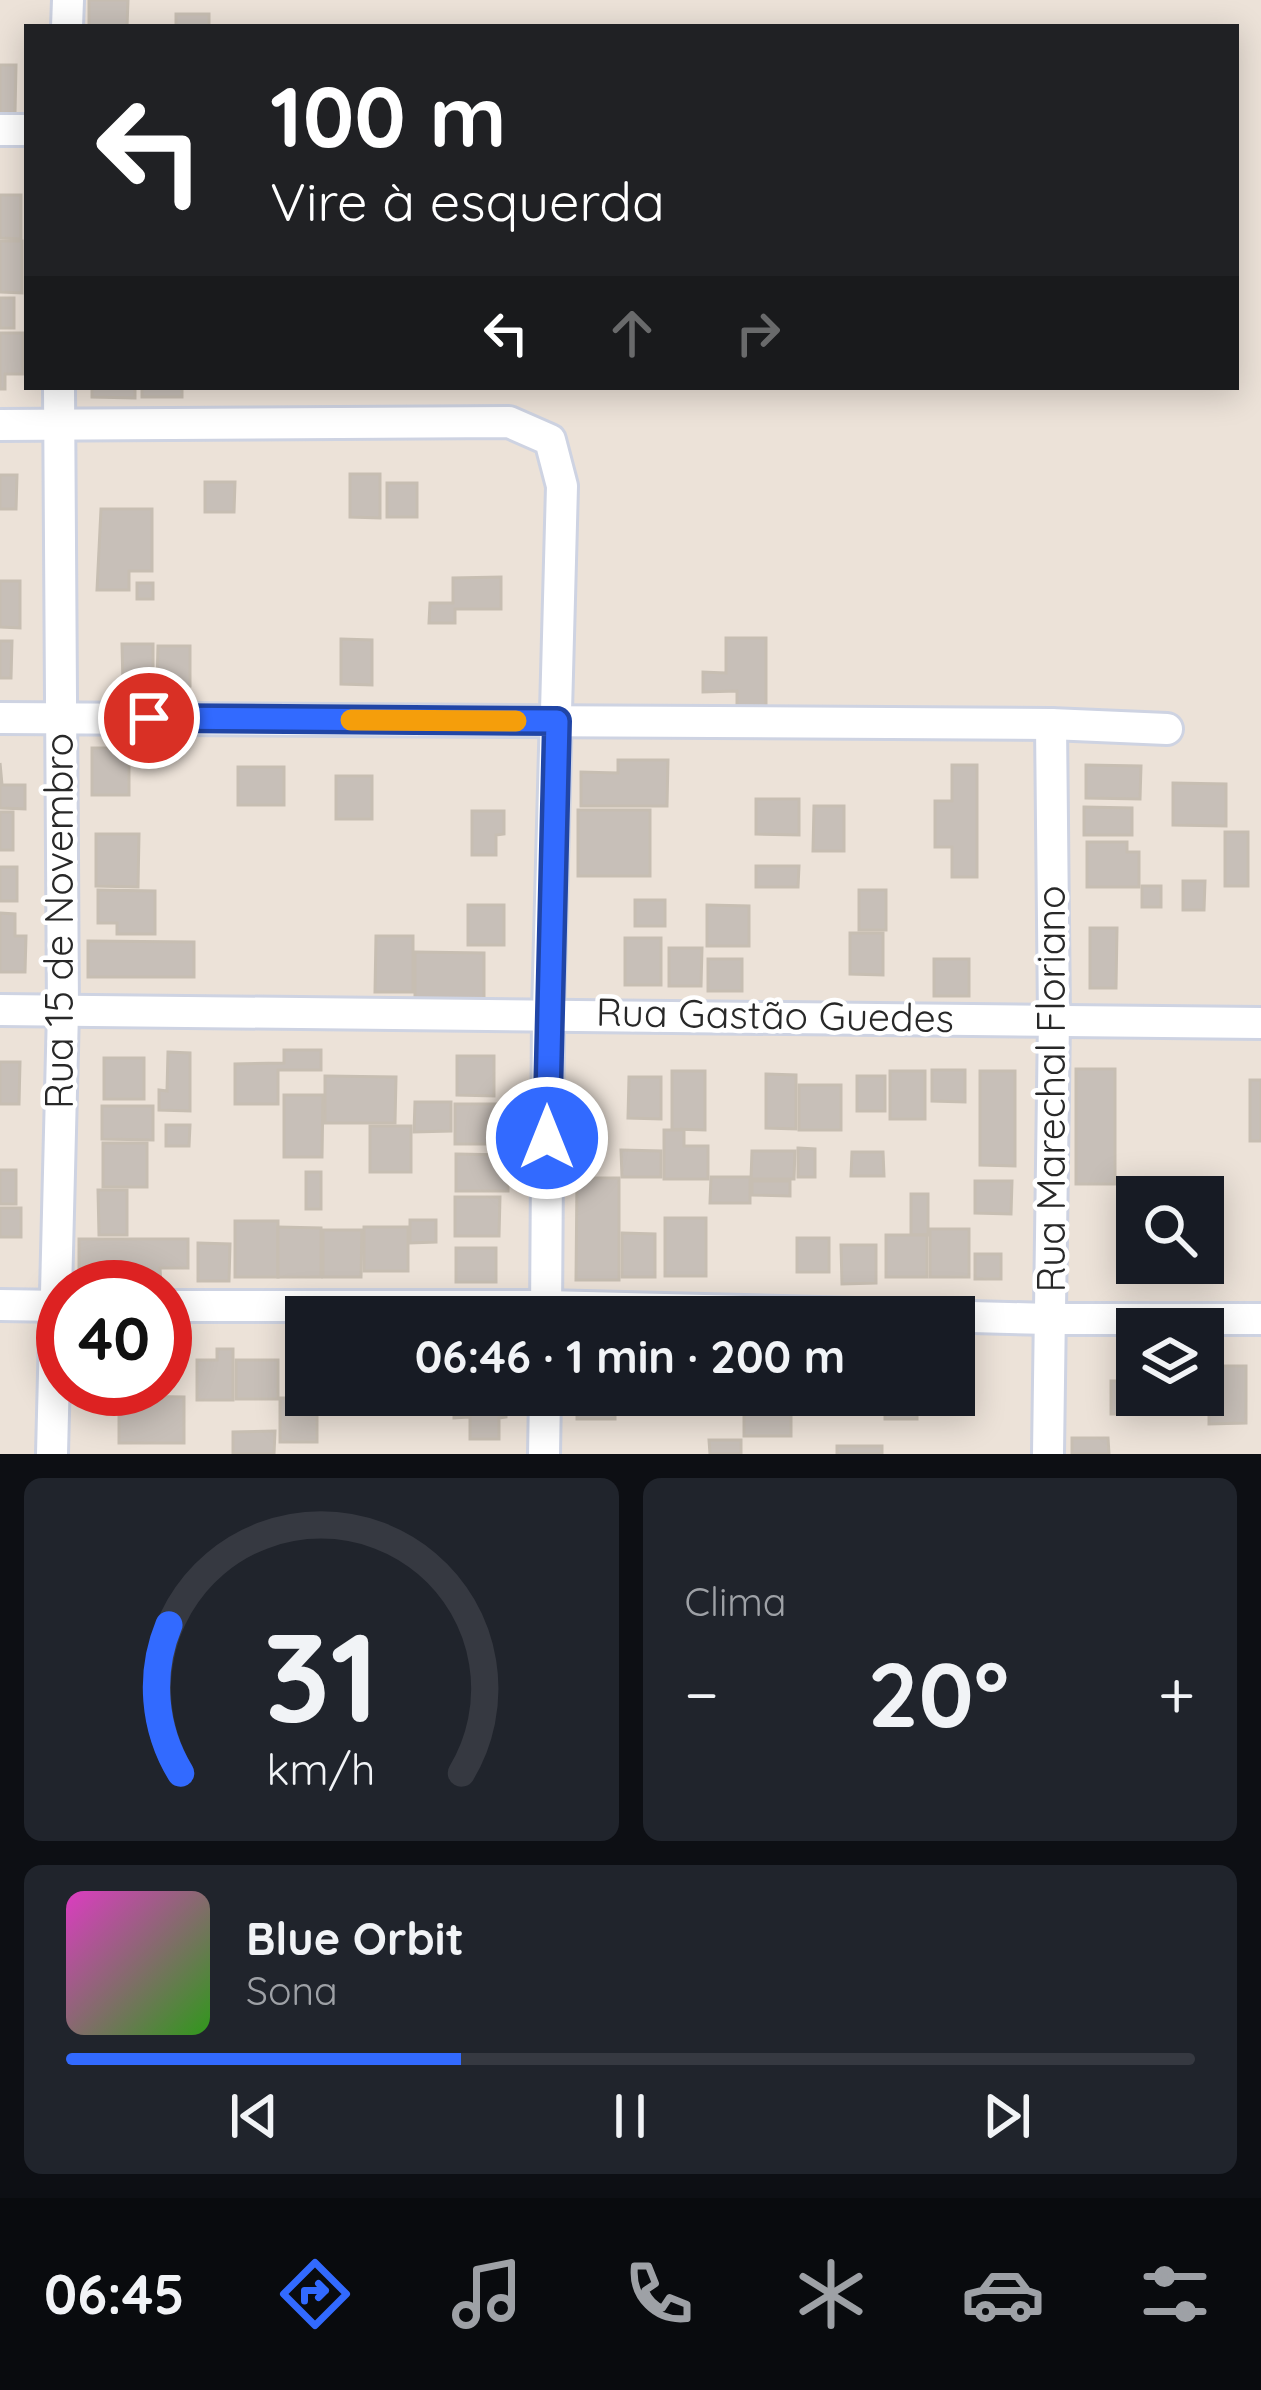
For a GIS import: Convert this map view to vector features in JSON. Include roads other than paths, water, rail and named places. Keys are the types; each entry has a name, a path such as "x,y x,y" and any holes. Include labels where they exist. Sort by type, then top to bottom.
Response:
{"street":[{"name":"Rua 15 de Novembro","path":"58,390 63,1011 60,1260"},
{"path":"0,425 509,422 550,440 562,486 548,1013 546,1296"},
{"path":"0,718 1051,724 1167,729"},
{"name":"Rua Marechal Floriano","path":"1048,1454 1054,1018 1051,724"},
{"name":"Rua Gastão Guedes","path":"0,1010 1261,1023"},
{"path":"0,1305 36,1306"},
{"path":"192,1306 285,1308"},
{"path":"975,1318 1261,1319"},
{"name":"Rua 15 de Novembro","path":"52,1454 54,1416"},
{"path":"544,1454 545,1416"}]}
